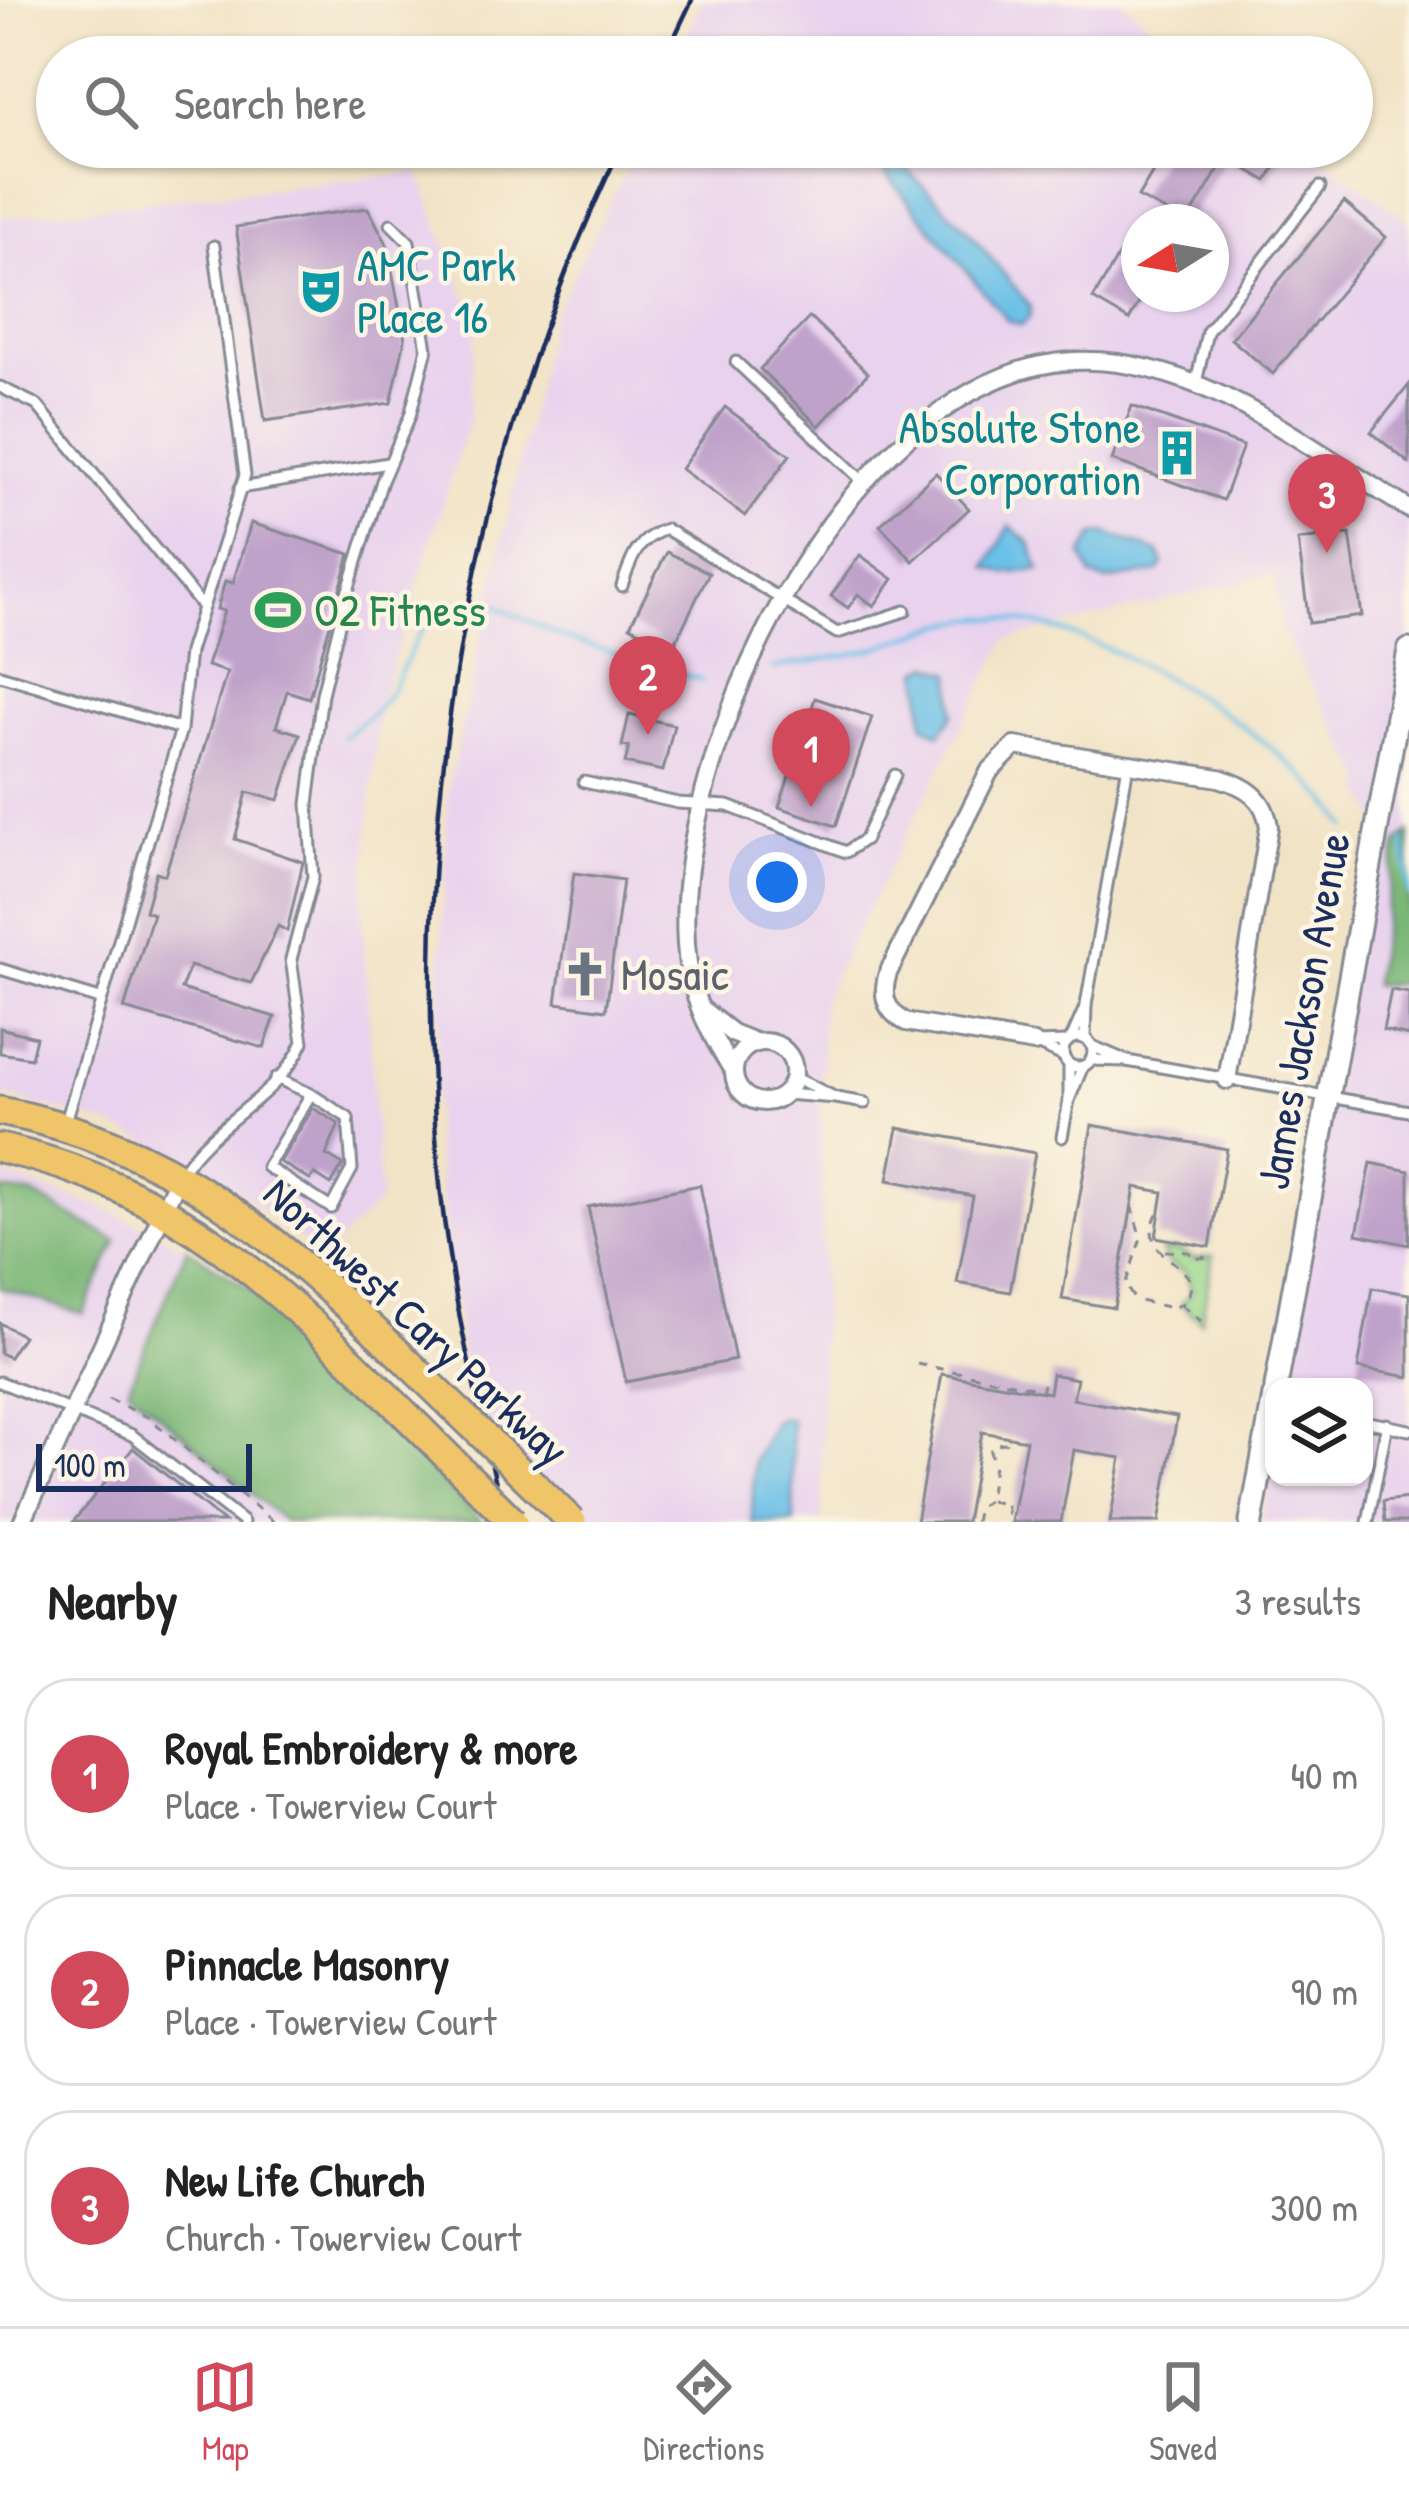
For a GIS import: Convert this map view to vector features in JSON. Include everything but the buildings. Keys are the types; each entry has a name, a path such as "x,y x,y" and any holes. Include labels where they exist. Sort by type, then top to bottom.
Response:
{"main road":[{"name":"Northwest Cary Parkway","path":"0,1111 64,1126 179,1176 274,1238 572,1522"},
{"name":"Northwest Cary Parkway","path":"0,1148 62,1164 165,1208 259,1273 513,1522"}],"street":[{"path":"699,1007 732,1033 785,1049 794,1077 785,1094 767,1102 748,1097 699,1007 686,934 700,804 736,691 782,598 866,484 931,420 999,379 1071,361 1144,365 1196,383 1409,509"},
{"name":"James Jackson Avenue","path":"1278,1378 1409,650"},
{"path":"1034,1043 906,1022 889,1010 884,986 989,772 1006,751 1026,746 1241,784 1267,811 1269,827 1227,1081"},
{"path":"734,1072 741,1053 757,1042"},
{"path":"22,1522 179,1176"},
{"name":"James Jackson Avenue","path":"1251,1522 1265,1447"}],"lane":[{"path":"1196,383 1207,332 1320,187"},
{"path":"179,1176 209,1139 257,1104 303,1042 291,959 313,877 308,804 322,694 389,463 410,416 427,339 409,242 392,224"},
{"path":"64,1126 181,729 189,652 245,475 214,246"},
{"path":"736,362 866,484"},
{"path":"0,387 37,405 202,606"},
{"path":"240,488 389,463"},
{"path":"622,586 633,554 646,538 666,529 845,635 904,611"},
{"path":"0,675 181,729"},
{"path":"1062,1137 1070,1100 1087,1064 1086,1005 1128,765"},
{"path":"584,782 728,806 846,851 865,839 895,775"},
{"path":"0,969 100,999"},
{"path":"1070,1100 1069,1040 1086,1005"},
{"path":"1034,1043 1088,1043 1127,1061 1409,1111"},
{"path":"1034,1043 1066,1060 1087,1064 1127,1061"},
{"path":"794,1077 836,1098"},
{"path":"276,1078 311,1094 348,1118 352,1169 331,1208 267,1167 311,1094"},
{"path":"785,1094 865,1103"},
{"path":"0,1382 132,1435 164,1454 243,1522"},
{"path":"1373,1422 1409,1430"},
{"path":"1368,1522 1387,1424"}],"path":[{"path":"1132,1205 1141,1238 1126,1285 1135,1300 1154,1306 1181,1305 1201,1321"},
{"path":"1160,1208 1151,1224 1154,1243 1192,1283 1181,1305"},
{"path":"1162,1251 1189,1252 1195,1259 1213,1256"},
{"path":"917,1364 1042,1389 1043,1384"},
{"path":"108,1399 148,1417 274,1522"},
{"path":"989,1501 994,1465 990,1451 994,1444 1006,1443 1007,1437"},
{"path":"975,1522 978,1508 989,1501 1006,1504 1009,1522"}],"shaded area":[{"path":"702,0 1119,0 1164,36 686,36"},
{"path":"627,168 1337,168 1409,222 1409,1522 1262,1522 1268,1486 1373,1486 1373,1378 1286,1378 1379,821 1363,792 1365,778 1282,633 1274,574 1006,640 822,999 822,1522 556,1522 500,1464 468,1396 434,1138 448,790 550,322"},
{"path":"419,173 476,326 469,421 378,710 362,908 380,1201 322,1257 241,1193 154,1143 104,1123 0,1094 0,218"},
{"path":"0,1174 108,1210 214,1261 322,1356 482,1522 0,1522"}],"green space":[{"path":"1409,833 1409,982 1373,985 1397,844"},
{"path":"0,1190 32,1194 117,1241 83,1314 0,1288"},
{"path":"187,1248 258,1295 482,1522 285,1522 128,1388"},
{"path":"1177,1249 1195,1259 1213,1256 1201,1321 1181,1305 1191,1292 1187,1274 1168,1263 1162,1251"}],"water":[{"path":"885,168 905,168 966,228 1031,307 1022,325 1008,321"},
{"path":"1010,526 1030,543 1040,570 1006,573 987,567"},
{"path":"1106,533 1158,552 1163,564 1158,572 1106,581 1092,576 1082,555 1094,535"},
{"path":"930,665 952,673 954,713 940,734 924,725 920,670"},
{"path":"775,1420 791,1420 794,1522 752,1522 754,1461"}],"waterway":[{"path":"344,737 386,698 431,618 457,601"},
{"path":"477,603 495,605 562,637 701,680"},
{"path":"773,668 860,652 956,622 986,618 1029,622 1079,637 1186,689 1283,758 1321,793 1347,827"},
{"path":"1404,841 1409,894"}],"railway":[{"path":"675,36 692,0"},
{"path":"505,1522 456,1300 438,1164 431,1033 433,902 443,772 461,643 488,516 524,390 568,267 612,168"}],"place":[{"name":"AMC Park Place 16","path":"321,291"},
{"name":"Absolute Stone Corporation","path":"1177,453"},
{"name":"New Life Church","path":"1327,553"},
{"name":"O2 Fitness","path":"278,610"},
{"name":"Pinnacle Masonry","path":"648,735"},
{"name":"Royal Embroidery & more","path":"811,807"},
{"name":"Mosaic","path":"585,974"}]}
